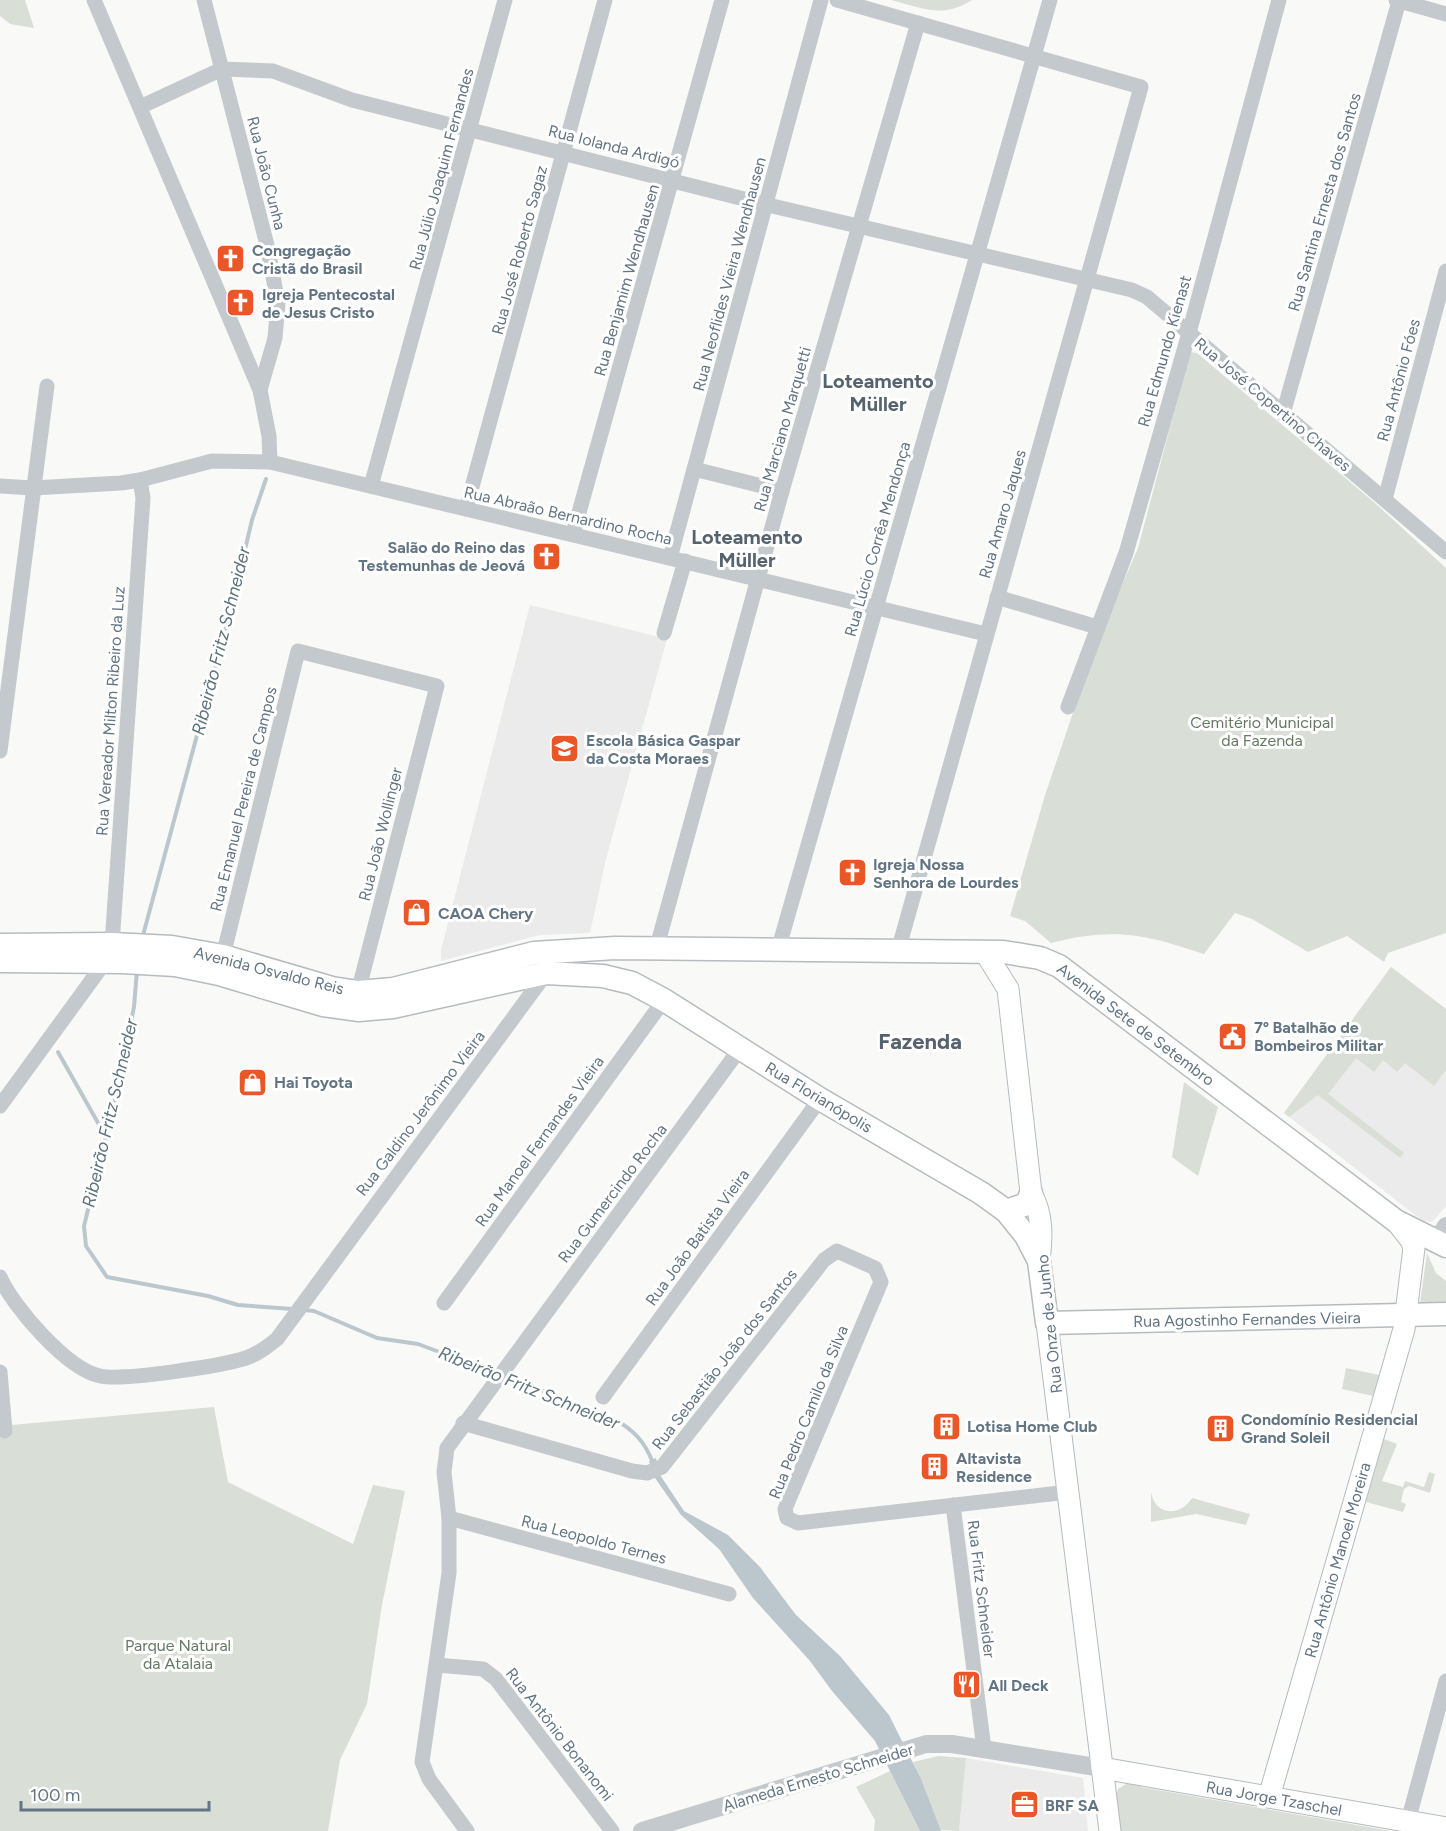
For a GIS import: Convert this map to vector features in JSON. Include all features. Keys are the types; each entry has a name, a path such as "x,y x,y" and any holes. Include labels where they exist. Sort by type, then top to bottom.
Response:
{"main road":[{"name":"Avenida Osvaldo Reis","path":"0,945 116,953 223,956 332,988 358,992 393,989 511,957 615,948 649,950"},
{"name":"Avenida Sete de Setembro","path":"649,950 986,952 1040,958 1059,966 1396,1221 1444,1243"},
{"path":"632,983 631,965 649,950"},
{"name":"Rua Onze de Junho","path":"986,952 1008,988 1031,1193 1038,1205 1042,1233 1039,1261 1110,1831"},
{"name":"Avenida Osvaldo Reis","path":"0,961 116,953"},
{"name":"Avenida Osvaldo Reis","path":"153,954 323,1005 359,1010 393,1007 546,973 603,976 632,983"},
{"name":"Rua Onze de Junho","path":"1008,988 1020,954"},
{"name":"Rua Florianópolis","path":"632,983 664,1000 820,1099 981,1192 1006,1211 1026,1236 1039,1261"},
{"path":"1006,1211 1027,1204 1031,1193"},
{"name":"Rua Antônio Manoel Moreira","path":"1269,1797 1406,1316 1414,1248 1411,1239 1396,1221"},
{"name":"Rua Agostinho Fernandes Vieira","path":"1047,1323 1446,1314"},
{"name":"Rua Jorge Tzaschel","path":"1102,1768 1446,1828"}],"street":[{"path":"94,0 260,390 269,436 270,462"},
{"name":"Rua João Cunha","path":"204,0 267,245 278,303 277,330 260,390"},
{"name":"Rua Júlio Joaquim Fernandes","path":"371,486 506,0"},
{"name":"Rua José Roberto Sagaz","path":"466,509 605,0"},
{"name":"Rua Benjamim Wendhausen","path":"573,534 674,179 722,0"},
{"name":"Rua Neoflides Vieira Wendhausen","path":"664,633 694,469 768,204 821,0"},
{"path":"837,0 1034,57"},
{"name":"Rua Lúcio Corrêa Mendonça","path":"778,950 1050,0"},
{"name":"Rua Edmundo Kienast","path":"1068,707 1126,553 1189,333 1279,0"},
{"path":"1398,0 1446,14"},
{"name":"Rua Santina Ernesta dos Santos","path":"1284,414 1398,0"},
{"name":"Rua Marciano Marquetti","path":"649,950 759,580 782,491 918,23"},
{"name":"Rua Amaro Jaques","path":"898,951 1141,87 1034,57"},
{"name":"Rua Iolanda Ardigó","path":"140,107 222,69 273,71 352,100 768,204 1087,279"},
{"name":"Rua Antônio Fóes","path":"1385,499 1446,271"},
{"name":"Rua José Copertino Chaves","path":"1087,279 1139,292 1446,552"},
{"path":"0,751 47,386"},
{"name":"Rua Abraão Bernardino Rocha","path":"0,486 33,488 140,480 212,461 270,462 986,634"},
{"path":"694,469 782,491"},
{"name":"Rua Vereador Milton Ribeiro da Luz","path":"116,953 143,498 140,480"},
{"path":"998,597 1097,627"},
{"name":"Rua Emanuel Pereira de Campos","path":"223,956 298,651 437,686"},
{"name":"Rua João Wollinger","path":"358,992 437,686"},
{"path":"0,1106 116,953"},
{"name":"Rua Galdino Jerônimo Vieira","path":"0,1277 16,1304 48,1340 83,1369 99,1376 121,1377 219,1365 246,1358 263,1350 277,1339 308,1293 546,973 558,953"},
{"name":"Rua Manoel Fernandes Vieira","path":"444,1303 664,1000"},
{"name":"Rua Gumercindo Rocha","path":"467,1831 429,1779 422,1762 449,1573 449,1518 444,1461 452,1438 740,1050"},
{"name":"Rua João Batista Vieira","path":"603,1397 820,1099"},
{"name":"Rua Pedro Camilo da Silva","path":"832,1253 837,1251 875,1268 881,1282 785,1509 787,1518 798,1523 1068,1492"},
{"name":"Rua Sebastião João dos Santos","path":"464,1423 632,1471 647,1473 662,1467 832,1253"},
{"path":"0,1372 5,1431"},
{"name":"Rua Fritz Schneider","path":"953,1505 984,1749"},
{"name":"Rua Leopoldo Ternes","path":"449,1518 729,1594"},
{"name":"Rua Antônio Bonanomi","path":"436,1665 483,1669 496,1678 612,1831"},
{"path":"1408,1821 1446,1681"},
{"name":"Alameda Ernesto Schneider","path":"642,1831 876,1758 910,1748 939,1743 1102,1768"}],"shaded area":[{"name":"Escola Básica Gaspar da Costa Moraes","path":"530,605 667,639 606,859 590,933 540,935 441,961 441,950"},
{"path":"1391,967 1446,1009 1446,1206 1432,1222 1423,1221 1284,1113"},
{"path":"656,1458 660,1475 684,1511 728,1535 760,1567 796,1615 840,1656 889,1715 921,1779 941,1831 920,1831 875,1741 832,1691 810,1661 753,1598 719,1549 681,1515 655,1478 649,1461"},
{"name":"BRF SA","path":"966,1758 1083,1778 1088,1831 959,1831"}],"green space":[{"path":"0,0 25,0 34,28 10,24 0,16"},
{"path":"891,0 972,0 951,9 932,10"},
{"name":"Cemitério Municipal da Fazenda","path":"1190,352 1197,353 1375,503 1446,568 1446,933 1388,953 1384,962 1347,936 1308,952 1252,919 1235,913 1204,954 1164,942 1128,935 1092,935 1051,943 1025,921 1010,916 1045,795 1096,645 1138,548"},
{"path":"1391,967 1446,1009 1446,1070 1434,1086 1405,1063 1397,1072 1383,1060 1374,1072 1356,1058 1328,1094 1404,1153 1400,1158 1318,1095 1289,1117 1284,1113"},
{"path":"1184,1082 1218,1107 1198,1176 1172,1157"},
{"path":"1427,1253 1436,1273 1446,1281 1446,1303 1420,1303"},
{"path":"1346,1368 1379,1375 1373,1396 1342,1389"},
{"name":"Parque Natural da Atalaia","path":"214,1407 228,1482 353,1544 373,1485 405,1491 382,1605 367,1704 340,1760 328,1831 0,1831 0,1426"},
{"path":"1384,1439 1397,1444 1382,1481 1403,1487 1405,1481 1424,1487 1429,1472 1435,1474 1430,1493 1409,1486 1404,1489 1401,1502 1406,1504 1403,1512 1366,1502"},
{"path":"1151,1492 1157,1506 1169,1511 1181,1508 1192,1498 1250,1514 1246,1525 1196,1514 1151,1522"},
{"path":"938,1756 966,1758 959,1831 940,1830 913,1762"},
{"path":"890,1771 920,1831 874,1831 875,1820 856,1787"},
{"path":"1129,1782 1139,1783 1141,1787 1391,1831 1121,1831 1116,1794 1118,1789"}],"waterway":[{"name":"Ribeirão Fritz Schneider","path":"142,939 230,613 252,520 266,479"},
{"name":"Ribeirão Fritz Schneider","path":"137,970 134,1007 114,1104 84,1226 86,1246 107,1277 208,1296 238,1305 293,1309"},
{"path":"58,1052 106,1137"},
{"name":"Ribeirão Fritz Schneider","path":"304,1310 314,1311 377,1338 418,1344 498,1374"},
{"name":"Ribeirão Fritz Schneider","path":"505,1376 614,1419 638,1437 653,1463"}],"place":[{"name":"Congregação Cristã do Brasil","path":"231,259"},
{"name":"Igreja Pentecostal de Jesus Cristo","path":"241,303"},
{"name":"Salão do Reino das Testemunhas de Jeová","path":"546,556"},
{"name":"Escola Básica Gaspar da Costa Moraes","path":"565,749"},
{"name":"Igreja Nossa Senhora de Lourdes","path":"852,873"},
{"name":"CAOA Chery","path":"417,913"},
{"name":"7º Batalhão de Bombeiros Militar","path":"1233,1036"},
{"name":"Hai Toyota","path":"253,1082"},
{"name":"Lotisa Home Club","path":"946,1426"},
{"name":"Condomínio Residencial Grand Soleil","path":"1220,1428"},
{"name":"Altavista Residence","path":"935,1467"},
{"name":"All Deck","path":"967,1685"},
{"name":"BRF SA","path":"1024,1805"}],"district":[{"name":"Loteamento Müller","path":"878,392"},
{"name":"Loteamento Müller","path":"747,548"},
{"name":"Fazenda","path":"920,1041"}]}
